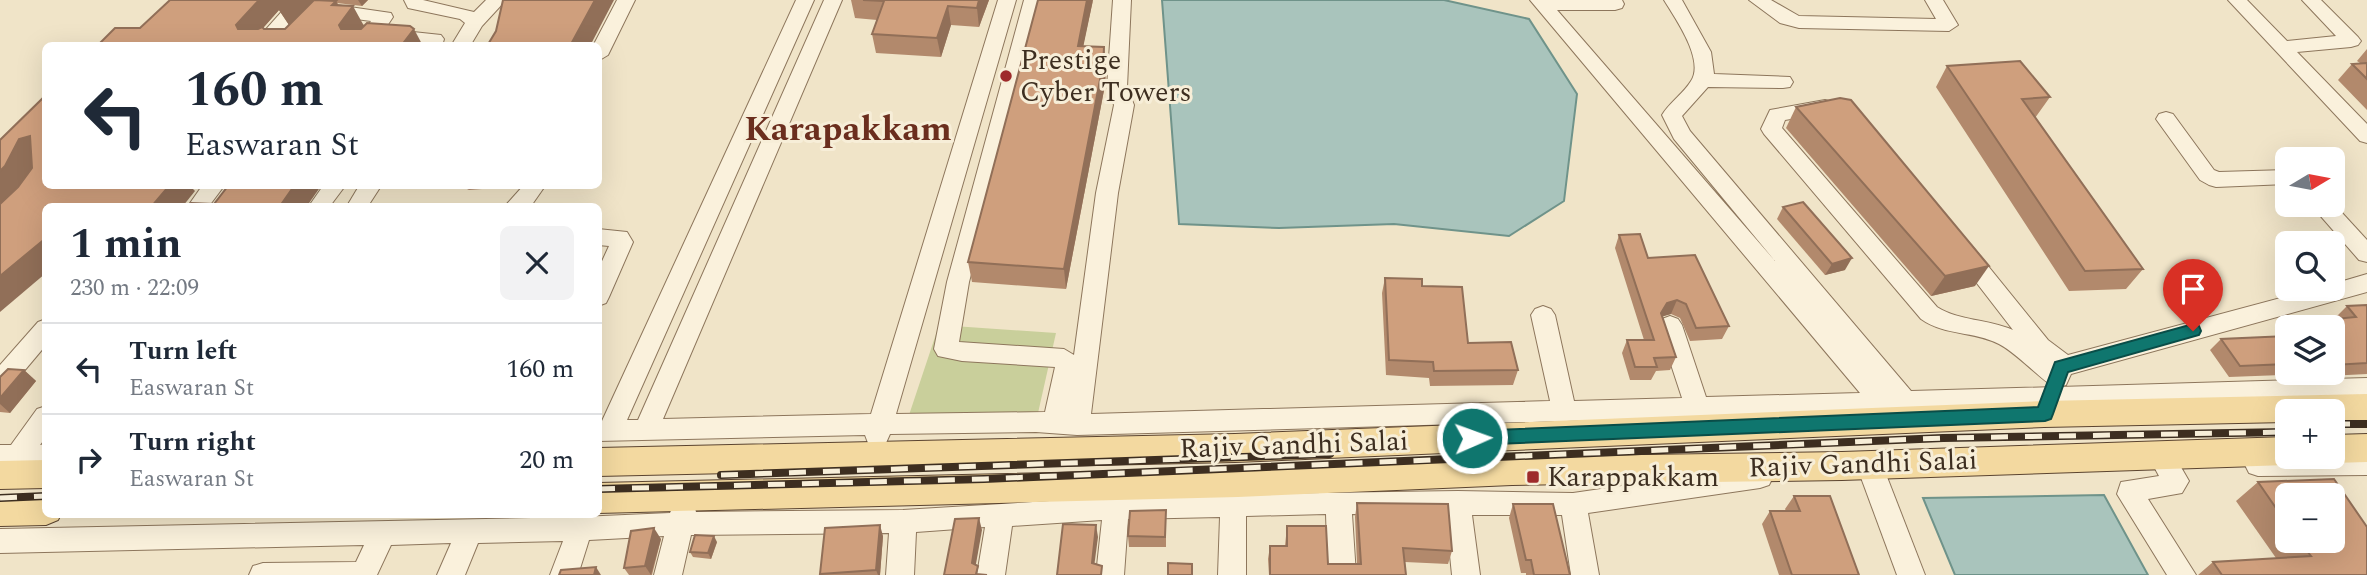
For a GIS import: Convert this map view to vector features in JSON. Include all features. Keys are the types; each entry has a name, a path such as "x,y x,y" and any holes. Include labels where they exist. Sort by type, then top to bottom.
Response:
{"main road":[{"name":"Rajiv Gandhi Salai","path":"602,462 869,456 2054,388 2367,407"},
{"name":"Rajiv Gandhi Salai","path":"2345,454 2367,448"},
{"name":"Rajiv Gandhi Salai","path":"602,499 684,510 1233,495 1513,471 1856,465 2101,456 2275,461"},
{"path":"0,511 42,510"}],"street":[{"path":"412,0 415,4 466,15 475,22"},
{"path":"462,42 475,22 497,0"},
{"path":"602,47 626,0"},
{"path":"805,0 604,431 882,424 1066,425 1280,433 1564,409 1894,401 2054,388 2367,388"},
{"path":"646,429 832,0"},
{"path":"869,456 882,424 1007,0"},
{"path":"1033,0 958,282 946,349 1064,358 1067,367 1066,425"},
{"path":"1066,425 1124,105 1117,87 1122,0"},
{"path":"1673,0 1701,50 1706,67 1703,80 1672,115 1681,134 1894,401"},
{"path":"1758,0 1799,23 1949,25 1934,0"},
{"path":"2237,0 2367,136"},
{"path":"2282,47 2351,41 2311,0"},
{"path":"1540,2 1894,401"},
{"path":"1540,2 1615,4"},
{"path":"290,42 322,9 384,17 368,39"},
{"path":"368,39 427,37 434,39 433,42"},
{"path":"1703,80 1783,82"},
{"path":"1843,110 1834,106 1807,108 1777,115 1771,129 1929,313 1940,322 1960,328 1989,330 2029,350 2054,388"},
{"path":"2165,119 2207,175 2216,180 2275,178"},
{"path":"2333,217 2367,254"},
{"path":"1946,230 2040,347 2054,388"},
{"path":"602,237 619,238 622,242 602,288"},
{"path":"2054,388 2367,283"},
{"path":"1543,315 1564,409"},
{"path":"1671,325 1696,406"},
{"path":"0,382 42,333"},
{"path":"27,458 42,425"},
{"path":"2101,456 2186,466 2275,463"},
{"path":"2165,463 2176,481 2173,485 2130,490 2130,494 2182,575"},
{"path":"2345,463 2367,464"},
{"path":"0,541 580,529 684,510 903,521 1116,508 1233,495 1338,503 1573,503 1856,465 1911,575"},
{"path":"1232,575 1233,495"},
{"path":"1458,502 1466,575"},
{"path":"1338,503 1342,575"},
{"path":"1573,503 1585,575"},
{"path":"1110,575 1116,508"},
{"path":"668,575 684,510"},
{"path":"991,575 1000,515"},
{"path":"900,575 903,521"},
{"path":"564,575 580,529"},
{"path":"451,575 469,531"},
{"path":"263,575 363,575 383,533"}],"lane":[{"path":"264,42 302,0"}],"green space":[{"path":"939,325 1056,333 1036,422 906,424"}],"water":[{"path":"1162,0 1444,0 1529,19 1577,94 1564,201 1509,236 1394,224 1279,228 1179,224"},
{"path":"2104,495 2148,575 1955,575 1923,498"}],"building":[{"path":"170,0 259,0 236,25 238,29 285,29 314,0 336,1 332,5 353,6 339,25 341,29 361,29 367,23 410,26 414,29 404,42 101,42 115,28 140,28"},
{"path":"503,0 595,0 572,42 489,42 496,31"},
{"path":"863,0 979,0 977,8 948,6 937,38 872,34 884,1"},
{"path":"1038,0 1087,0 1078,46 1104,47 1064,269 968,262"},
{"path":"2020,61 2050,97 2022,99 2143,269 2085,271 1947,66"},
{"path":"2367,63 2367,79 2352,64"},
{"path":"1840,98 1851,100 1989,266 1945,276 1796,107"},
{"path":"42,99 42,189 166,189 155,203 42,203 42,241 0,276 0,204 18,187 32,168 30,136 19,139 0,171 0,140"},
{"path":"226,189 292,189 282,203 215,203"},
{"path":"1803,202 1852,258 1832,264 1783,207"},
{"path":"1640,234 1648,258 1695,255 1729,326 1696,328 1686,304 1677,300 1667,303 1661,313 1676,357 1654,358 1657,367 1635,367 1627,340 1654,340 1619,235"},
{"path":"1385,278 1422,279 1422,286 1462,287 1468,343 1511,342 1518,370 1434,371 1433,362 1389,360"},
{"path":"2367,305 2367,363 2345,364 2345,318 2356,317 2347,306"},
{"path":"2275,337 2275,365 2240,366 2221,339"},
{"path":"8,369 24,370 0,398 0,377"},
{"path":"2334,479 2337,483 2275,483 2275,507 2258,482"},
{"path":"2345,495 2367,527 2367,575 2222,575 2213,562 2311,556 2309,553 2345,553"},
{"path":"1794,496 1830,496 1859,575 1792,575 1770,511 1800,511"},
{"path":"1357,503 1448,504 1452,551 1403,548 1406,575 1270,575 1270,546 1287,546 1287,526 1326,526 1328,564 1361,564"},
{"path":"1513,504 1553,504 1570,575 1534,575 1531,560 1526,560"},
{"path":"1166,510 1165,537 1128,536 1130,511"},
{"path":"979,518 972,563 978,566 976,574 987,575 944,575 955,519"},
{"path":"1063,524 1096,525 1092,563 1102,566 1101,575 1057,575"},
{"path":"880,525 876,570 820,574 825,528"},
{"path":"654,528 645,566 624,568 631,531"},
{"path":"695,535 714,536 708,553 690,552"},
{"path":"1168,563 1192,564 1192,575 1168,575"},
{"path":"596,567 594,575 559,575 561,570"}],"railway":[{"path":"2345,424 2367,424"},
{"path":"602,489 984,479 1943,438 2275,432"},
{"path":"721,475 1330,454"},
{"path":"0,498 42,496"}],"place":[{"name":"Prestige Cyber Towers","path":"1006,76"},
{"name":"Karappakkam","path":"1533,477"}],"district":[{"name":"Karapakkam","path":"848,129"}],"route":[{"path":"1472,438 2045,414 2061,367 2193,331"}]}
